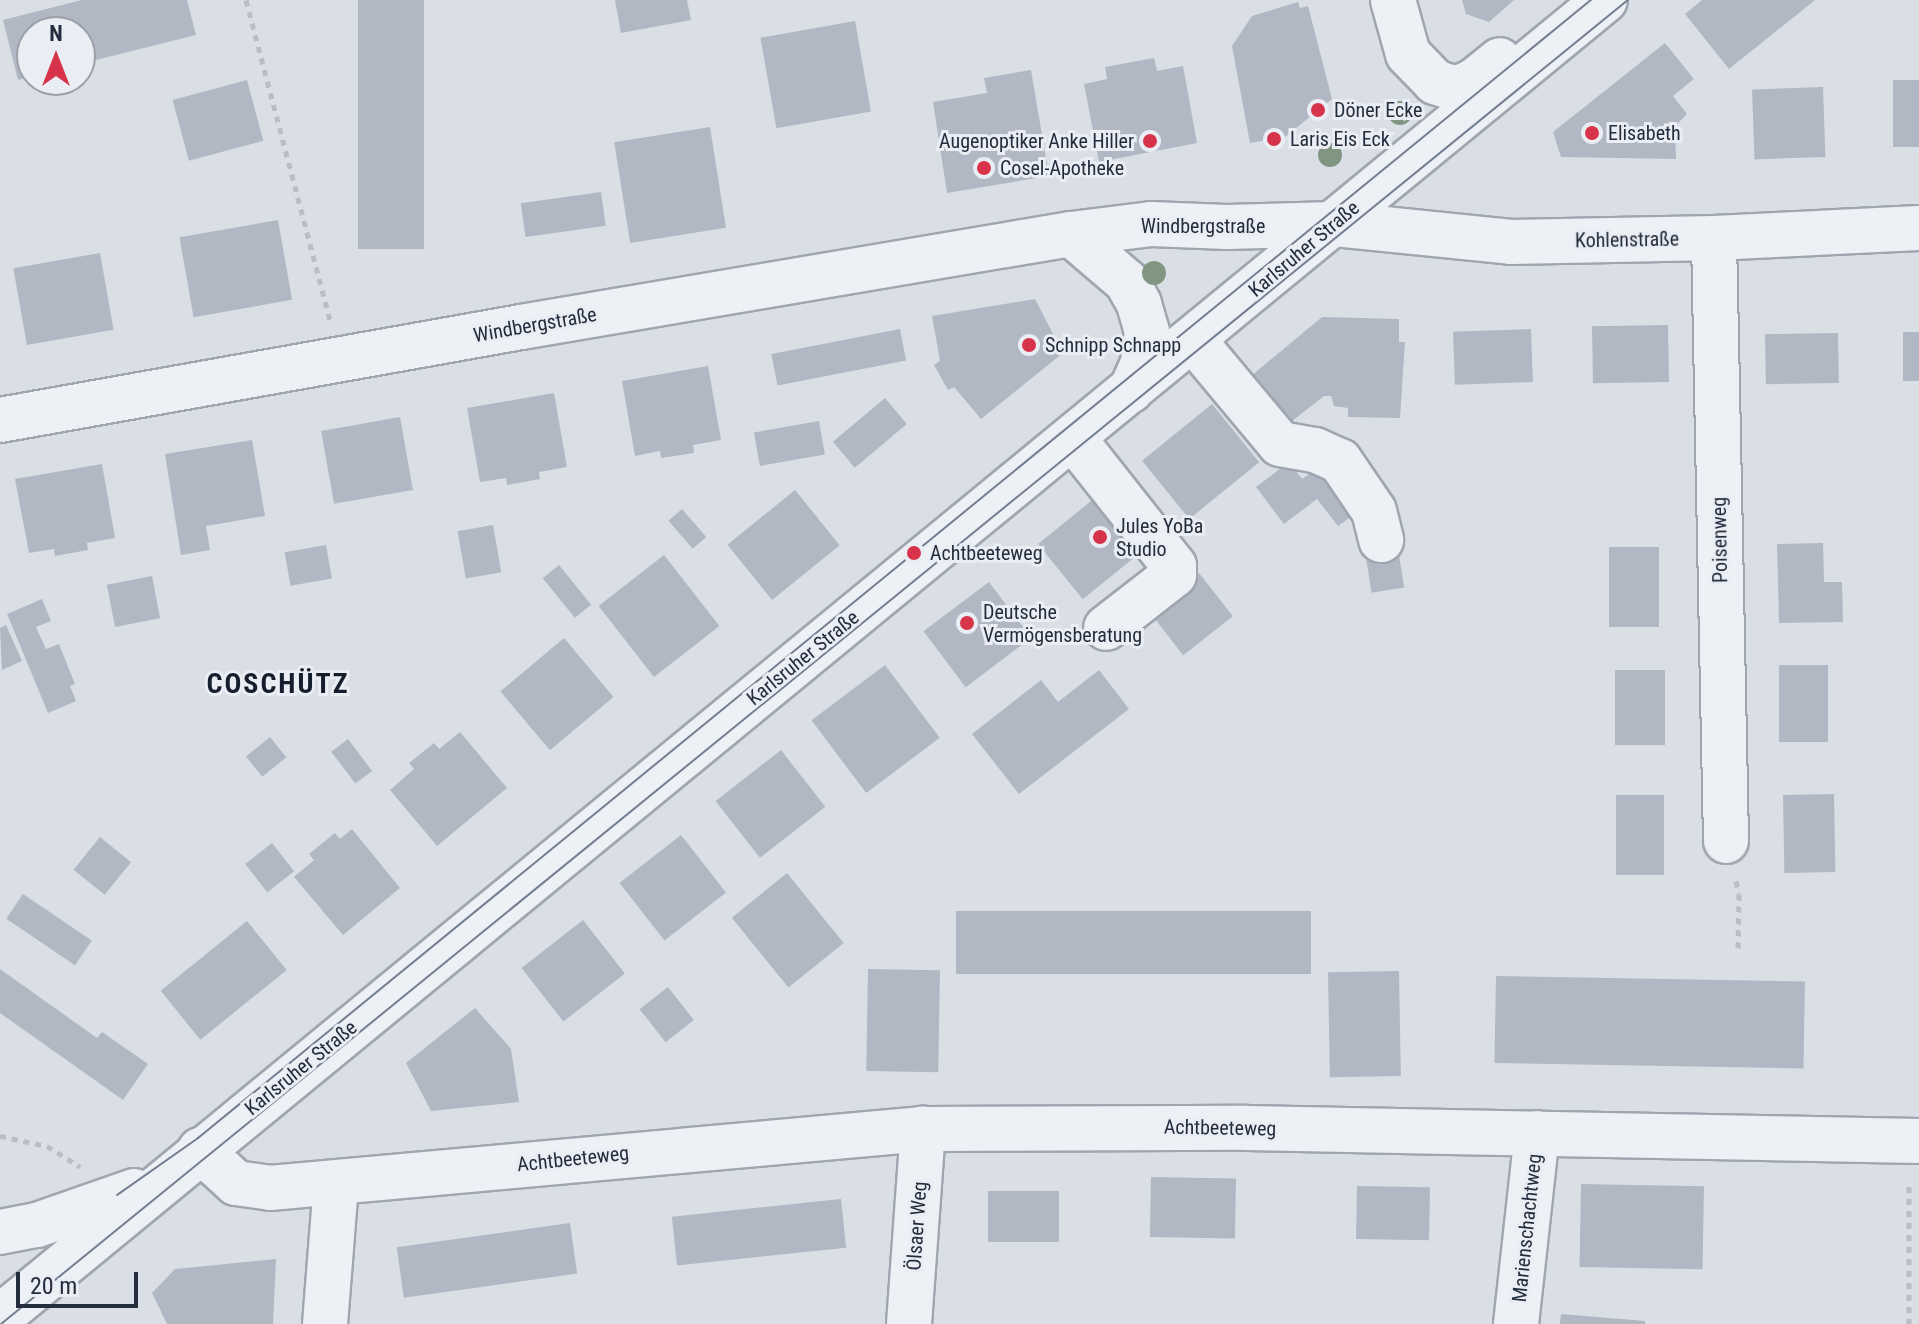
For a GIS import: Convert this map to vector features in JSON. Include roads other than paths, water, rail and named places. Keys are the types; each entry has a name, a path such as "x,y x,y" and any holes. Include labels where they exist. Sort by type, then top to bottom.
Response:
{"street":[{"path":"1397,14 1408,54 1435,82 1456,89 1474,81 1531,35 1597,7"},
{"name":"Karlsruher Straße","path":"0,1317 200,1150 1194,341 1597,7"},
{"name":"Windbergstraße","path":"0,420 1071,234 1151,224 1227,227 1335,224"},
{"name":"Kohlenstraße","path":"1335,224 1511,242 1714,238 1919,228"},
{"path":"1071,234 1127,282 1139,304 1147,332 1143,363 1131,390"},
{"name":"Poisenweg","path":"1714,238 1726,841"},
{"path":"1194,341 1280,444 1315,450 1340,461 1374,511 1381,540"},
{"path":"1073,438 1174,566 1174,575 1106,628"},
{"name":"Achtbeeteweg","path":"200,1150 236,1183 270,1188 923,1129 1232,1127 1914,1141"},
{"name":"Ölsaer Weg","path":"909,1324 923,1129"},
{"name":"Marienschachtweg","path":"1516,1324 1537,1133"},
{"path":"325,1324 336,1184"},
{"path":"0,1232 37,1225 117,1195 156,1187"}],"tram line":[{"path":"117,1195 198,1138 1591,0"},
{"path":"1,1324 1628,0"}],"place":[{"name":"Döner Ecke","path":"1318,110"},
{"name":"Elisabeth","path":"1592,133"},
{"name":"Laris Eis Eck","path":"1274,139"},
{"name":"Augenoptiker Anke Hiller","path":"1150,141"},
{"name":"Cosel-Apotheke","path":"984,168"},
{"name":"Schnipp Schnapp","path":"1029,345"},
{"name":"Jules YoBa Studio","path":"1100,537"},
{"name":"Achtbeeteweg","path":"914,553"},
{"name":"Deutsche Vermögensberatung","path":"967,623"}],"district":[{"name":"COSCHÜTZ","path":"278,684"}]}
